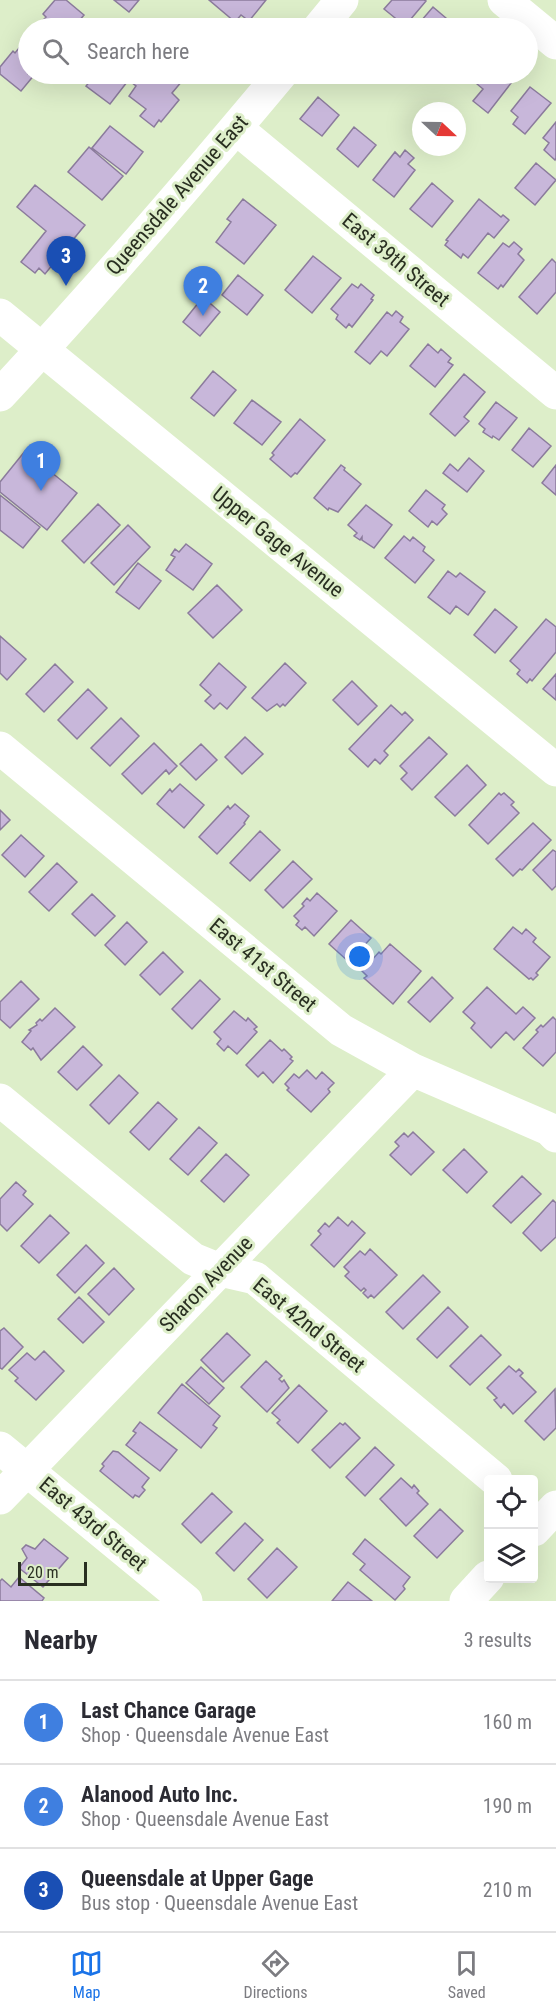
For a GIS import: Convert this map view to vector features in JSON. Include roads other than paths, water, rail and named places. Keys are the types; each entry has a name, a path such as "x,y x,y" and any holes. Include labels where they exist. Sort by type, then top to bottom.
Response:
{"street":[{"path":"327,18 342,0"},
{"path":"504,0 526,18"},
{"path":"538,28 556,43"},
{"name":"Queensdale Avenue East","path":"0,395 42,350 273,84"},
{"name":"East 39th Street","path":"236,128 556,393"},
{"name":"Upper Gage Avenue","path":"0,315 556,770"},
{"name":"East 41st Street","path":"0,748 341,1030 413,1070 549,1129 556,1136"},
{"name":"Sharon Avenue","path":"0,1498 413,1070"},
{"name":"East 42nd Street","path":"0,1100 193,1259 220,1270 255,1278 491,1475"},
{"name":"East 43rd Street","path":"0,1448 186,1601"},
{"path":"466,1601 484,1582"}],"place":[{"name":"Queensdale at Upper Gage","path":"66,286"},
{"name":"Alanood Auto Inc.","path":"203,316"},
{"name":"Last Chance Garage","path":"41,491"}]}
